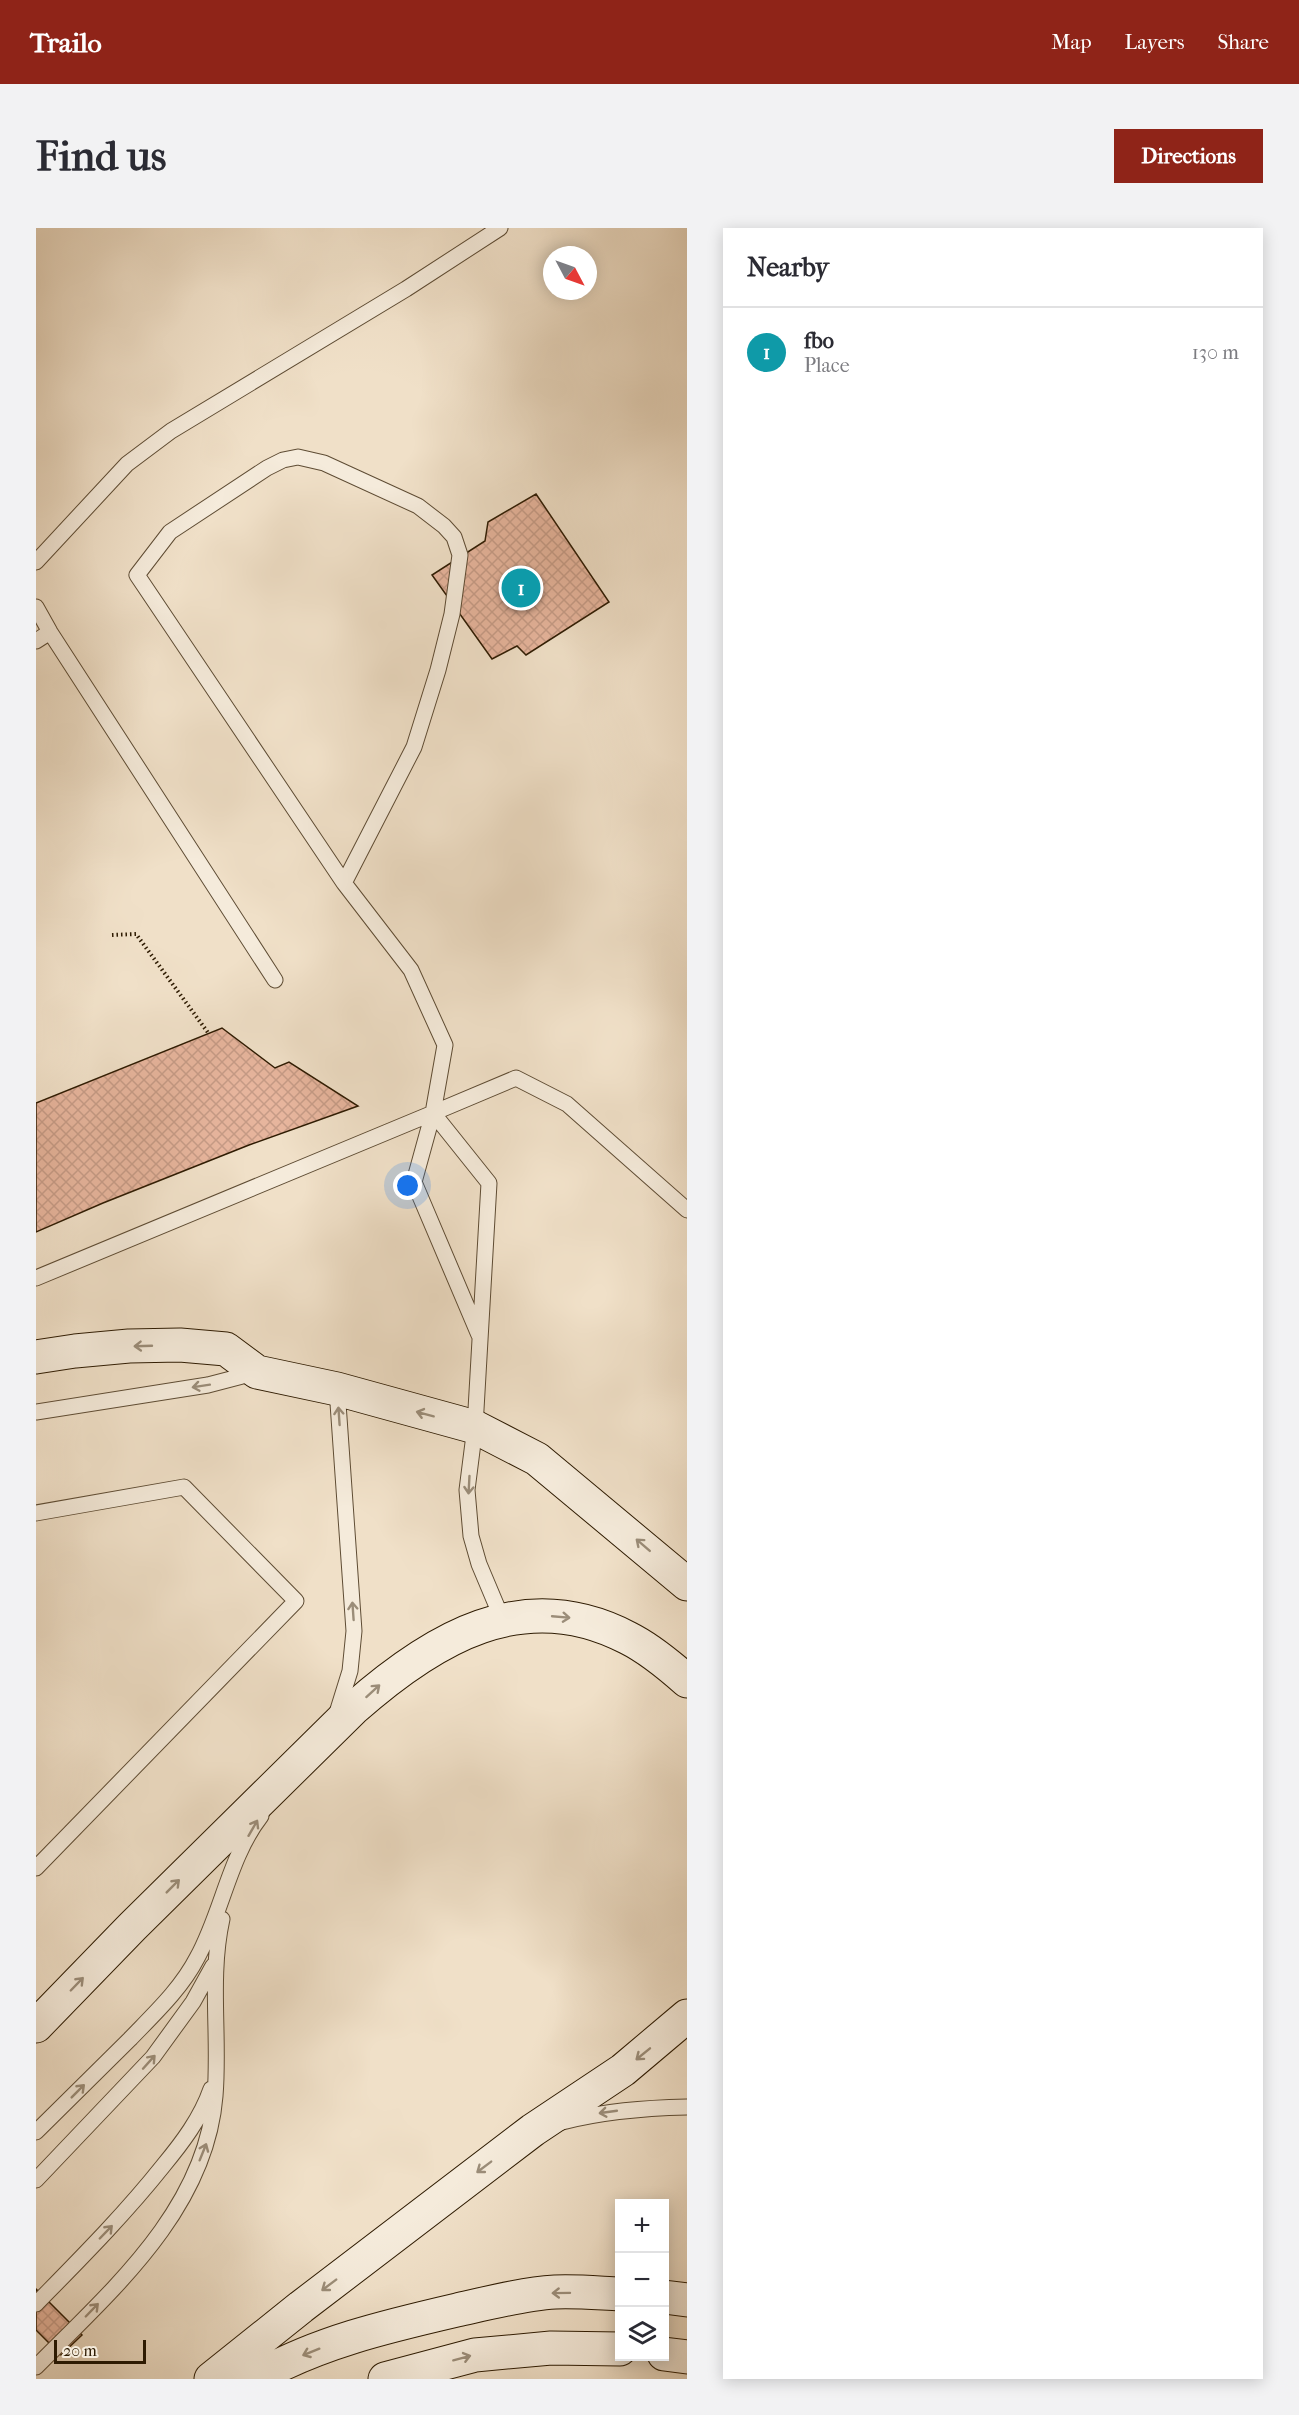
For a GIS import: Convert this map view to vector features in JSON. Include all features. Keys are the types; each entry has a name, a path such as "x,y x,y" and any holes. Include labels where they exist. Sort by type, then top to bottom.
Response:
{"main road":[{"path":"36,1357 75,1350 180,1345 226,1349 257,1372 337,1389 475,1427 537,1459 687,1584"},
{"path":"36,2026 132,1927 332,1729 386,1680 423,1653 483,1624 529,1616 567,1617 601,1626 630,1638 664,1661 687,1681"},
{"path":"211,2379 301,2307 533,2130 623,2070 687,2016"},
{"path":"254,2379 273,2368 322,2348 410,2321 485,2303 555,2292 615,2294"},
{"path":"669,2298 687,2300"},
{"path":"385,2379 475,2355 551,2348 615,2349"},
{"path":"669,2355 687,2357"}],"lane":[{"path":"36,562 127,464 171,431 406,290 500,228"},
{"path":"344,883 414,747 438,670 449,625 460,555 454,537 444,526 418,506 324,463 298,457 283,460 267,468 170,532 137,575 344,883 411,970 445,1045 433,1113 414,1182 480,1338"},
{"path":"36,607 275,980"},
{"path":"36,641 50,632"},
{"path":"36,1278 516,1078 567,1104 687,1210"},
{"path":"433,1113 489,1183 475,1427 467,1490 471,1536 479,1564 503,1621"},
{"path":"36,1412 208,1385 257,1372"},
{"path":"36,2132 153,2016 186,1976 198,1958 235,1866 258,1819 332,1729 350,1671 354,1631 337,1389"},
{"path":"36,1513 184,1487 296,1601 36,1868"},
{"path":"36,2367 133,2266 160,2234 176,2209 206,2145 213,2119 217,2073 216,1946 235,1866"},
{"path":"36,2180 153,2057 193,2002 215,1963"},
{"path":"36,2304 117,2222 182,2143 207,2101 217,2073"},
{"path":"533,2130 594,2114 638,2108 687,2107"}],"path":[{"path":"112,935 136,934 209,1034"}],"building":[{"path":"536,494 609,602 526,655 517,646 492,659 432,575 485,541 488,522"},
{"path":"222,1028 275,1068 289,1062 358,1106 249,1145 36,1232 36,1103"},
{"path":"36,2289 82,2335 61,2355 36,2330"}],"place":[{"name":"fbo","path":"521,588"}]}
